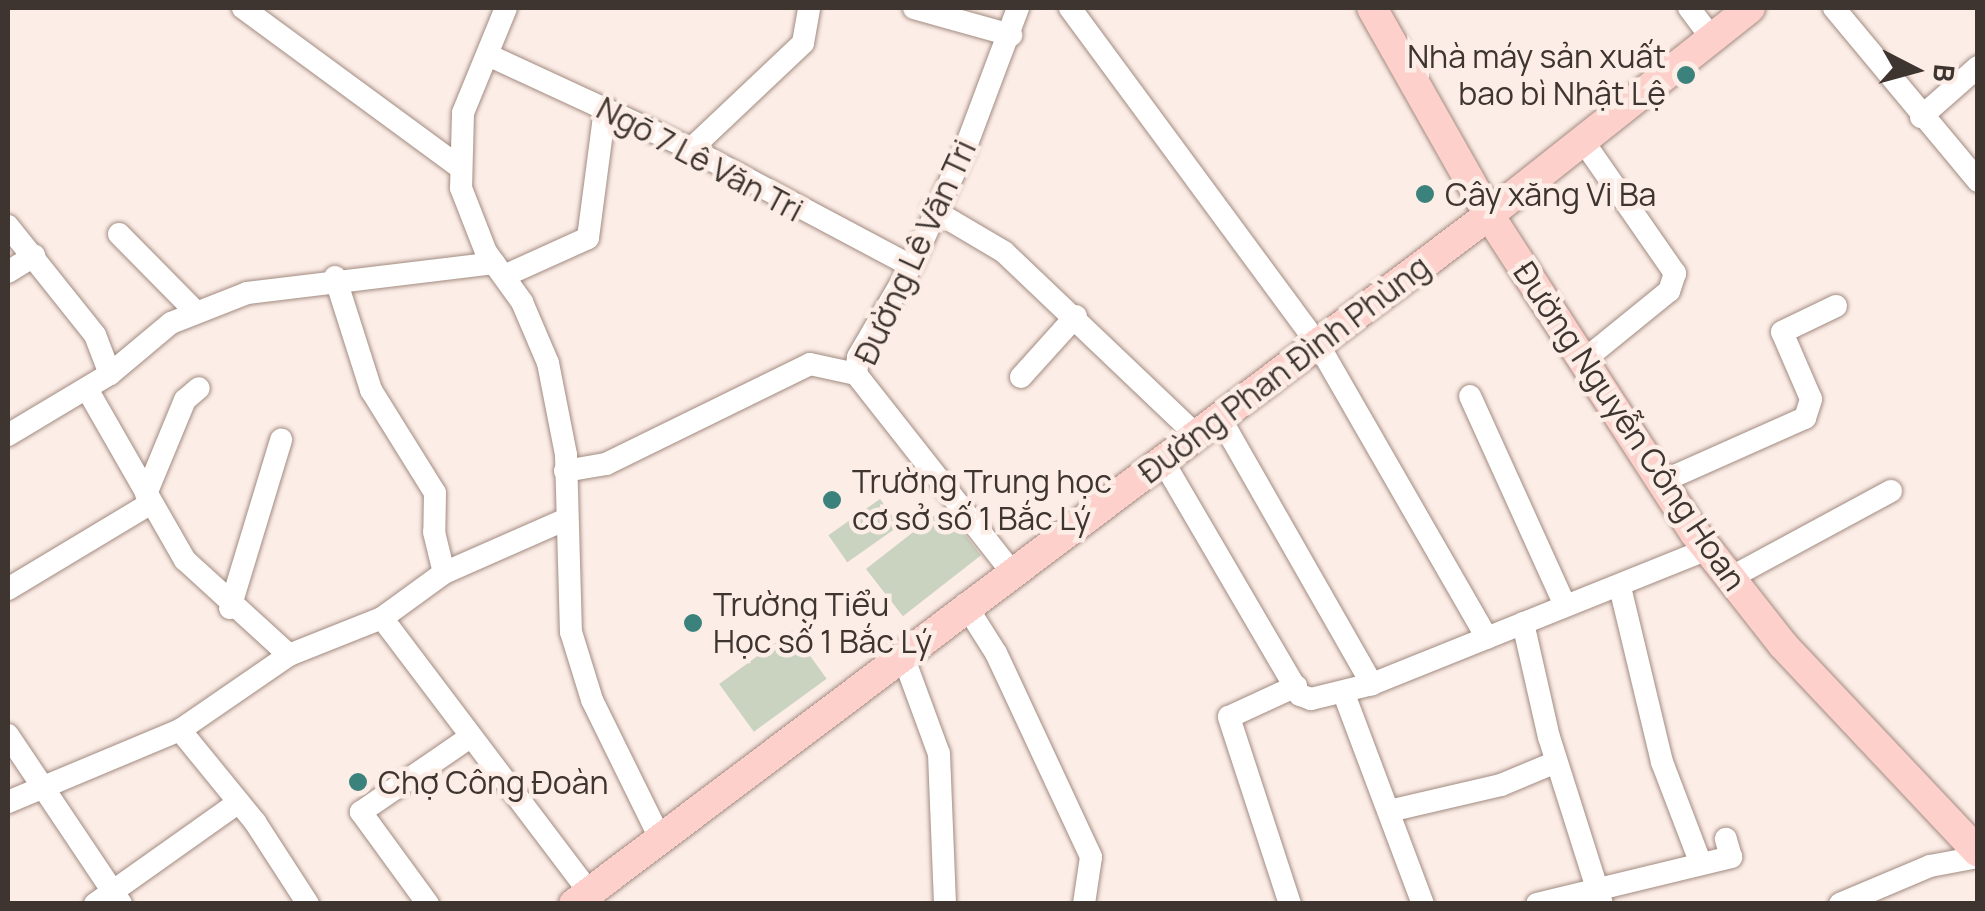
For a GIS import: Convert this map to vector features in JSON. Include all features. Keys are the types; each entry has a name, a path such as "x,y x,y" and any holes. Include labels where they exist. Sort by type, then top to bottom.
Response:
{"main road":[{"name":"Đường Nguyễn Công Hoan","path":"1372,8 1488,215 1708,549 1783,645 1978,854"},
{"name":"Đường Phan Đình Phùng","path":"582,898 903,656 965,604 1488,215 1750,8"}],"street":[{"path":"243,8 461,168"},
{"path":"506,8 463,113 461,188 548,363 564,471 571,632 592,700 660,838"},
{"path":"691,149 804,43 808,8"},
{"path":"914,8 1011,35"},
{"name":"Đường Lê Văn Tri","path":"1011,571 856,374 858,357 910,266 1011,35 1018,8"},
{"path":"1070,8 1318,344 1488,638"},
{"path":"1689,8 1712,38"},
{"path":"1834,8 1978,181"},
{"name":"Ngõ 7 Lê Văn Tri","path":"488,55 691,149 910,266"},
{"path":"1921,117 1978,67"},
{"path":"8,435 110,374 170,323 247,293 335,278 499,270 588,238 605,108"},
{"path":"1581,138 1675,273 1669,291 1583,362"},
{"path":"934,210 1004,252 1207,425 1372,684"},
{"path":"8,226 94,335 110,374"},
{"path":"119,234 196,312"},
{"path":"8,272 34,256"},
{"path":"335,278 371,390 435,492 434,532 444,573"},
{"path":"1661,482 1808,414 1811,399 1782,332 1836,306"},
{"path":"1021,377 1076,316"},
{"path":"564,471 606,464 810,364 856,374"},
{"path":"87,388 184,560 230,608 289,655"},
{"path":"8,588 148,498 186,400 199,388"},
{"path":"1470,396 1565,605"},
{"path":"230,608 281,440"},
{"path":"1163,460 1296,686 1311,699 1344,694 1372,684 1708,549"},
{"path":"1730,578 1892,491"},
{"path":"8,802 180,730 289,655 382,618 444,573 564,520"},
{"path":"1620,587 1662,762 1701,864"},
{"path":"965,604 996,653 1091,856 1084,904"},
{"path":"382,618 582,898"},
{"path":"1523,623 1556,762 1600,896"},
{"path":"903,656 939,754 945,904"},
{"path":"1290,904 1229,724 1237,710 1296,686"},
{"path":"1344,694 1423,904"},
{"path":"180,730 239,802 308,904"},
{"path":"8,735 109,899 239,802"},
{"path":"428,904 362,812 470,737"},
{"path":"1389,810 1501,785 1556,762"},
{"path":"1537,904 1600,896 1731,857 1726,838"},
{"path":"1840,904 1930,866 1978,854"}],"green space":[{"path":"880,499 899,526 847,562 828,535"},
{"path":"944,508 981,555 903,616 866,569"},
{"path":"792,631 827,679 754,732 719,684"}],"place":[{"name":"Nhà máy sản xuất bao bì Nhật Lệ","path":"1686,75"},
{"name":"Cây xăng Vi Ba","path":"1425,194"},
{"name":"Trường Trung học cơ sở số 1 Bắc Lý","path":"832,500"},
{"name":"Trường Tiểu Học số 1 Bắc Lý","path":"693,623"},
{"name":"Chợ Công Đoàn","path":"358,782"}]}
